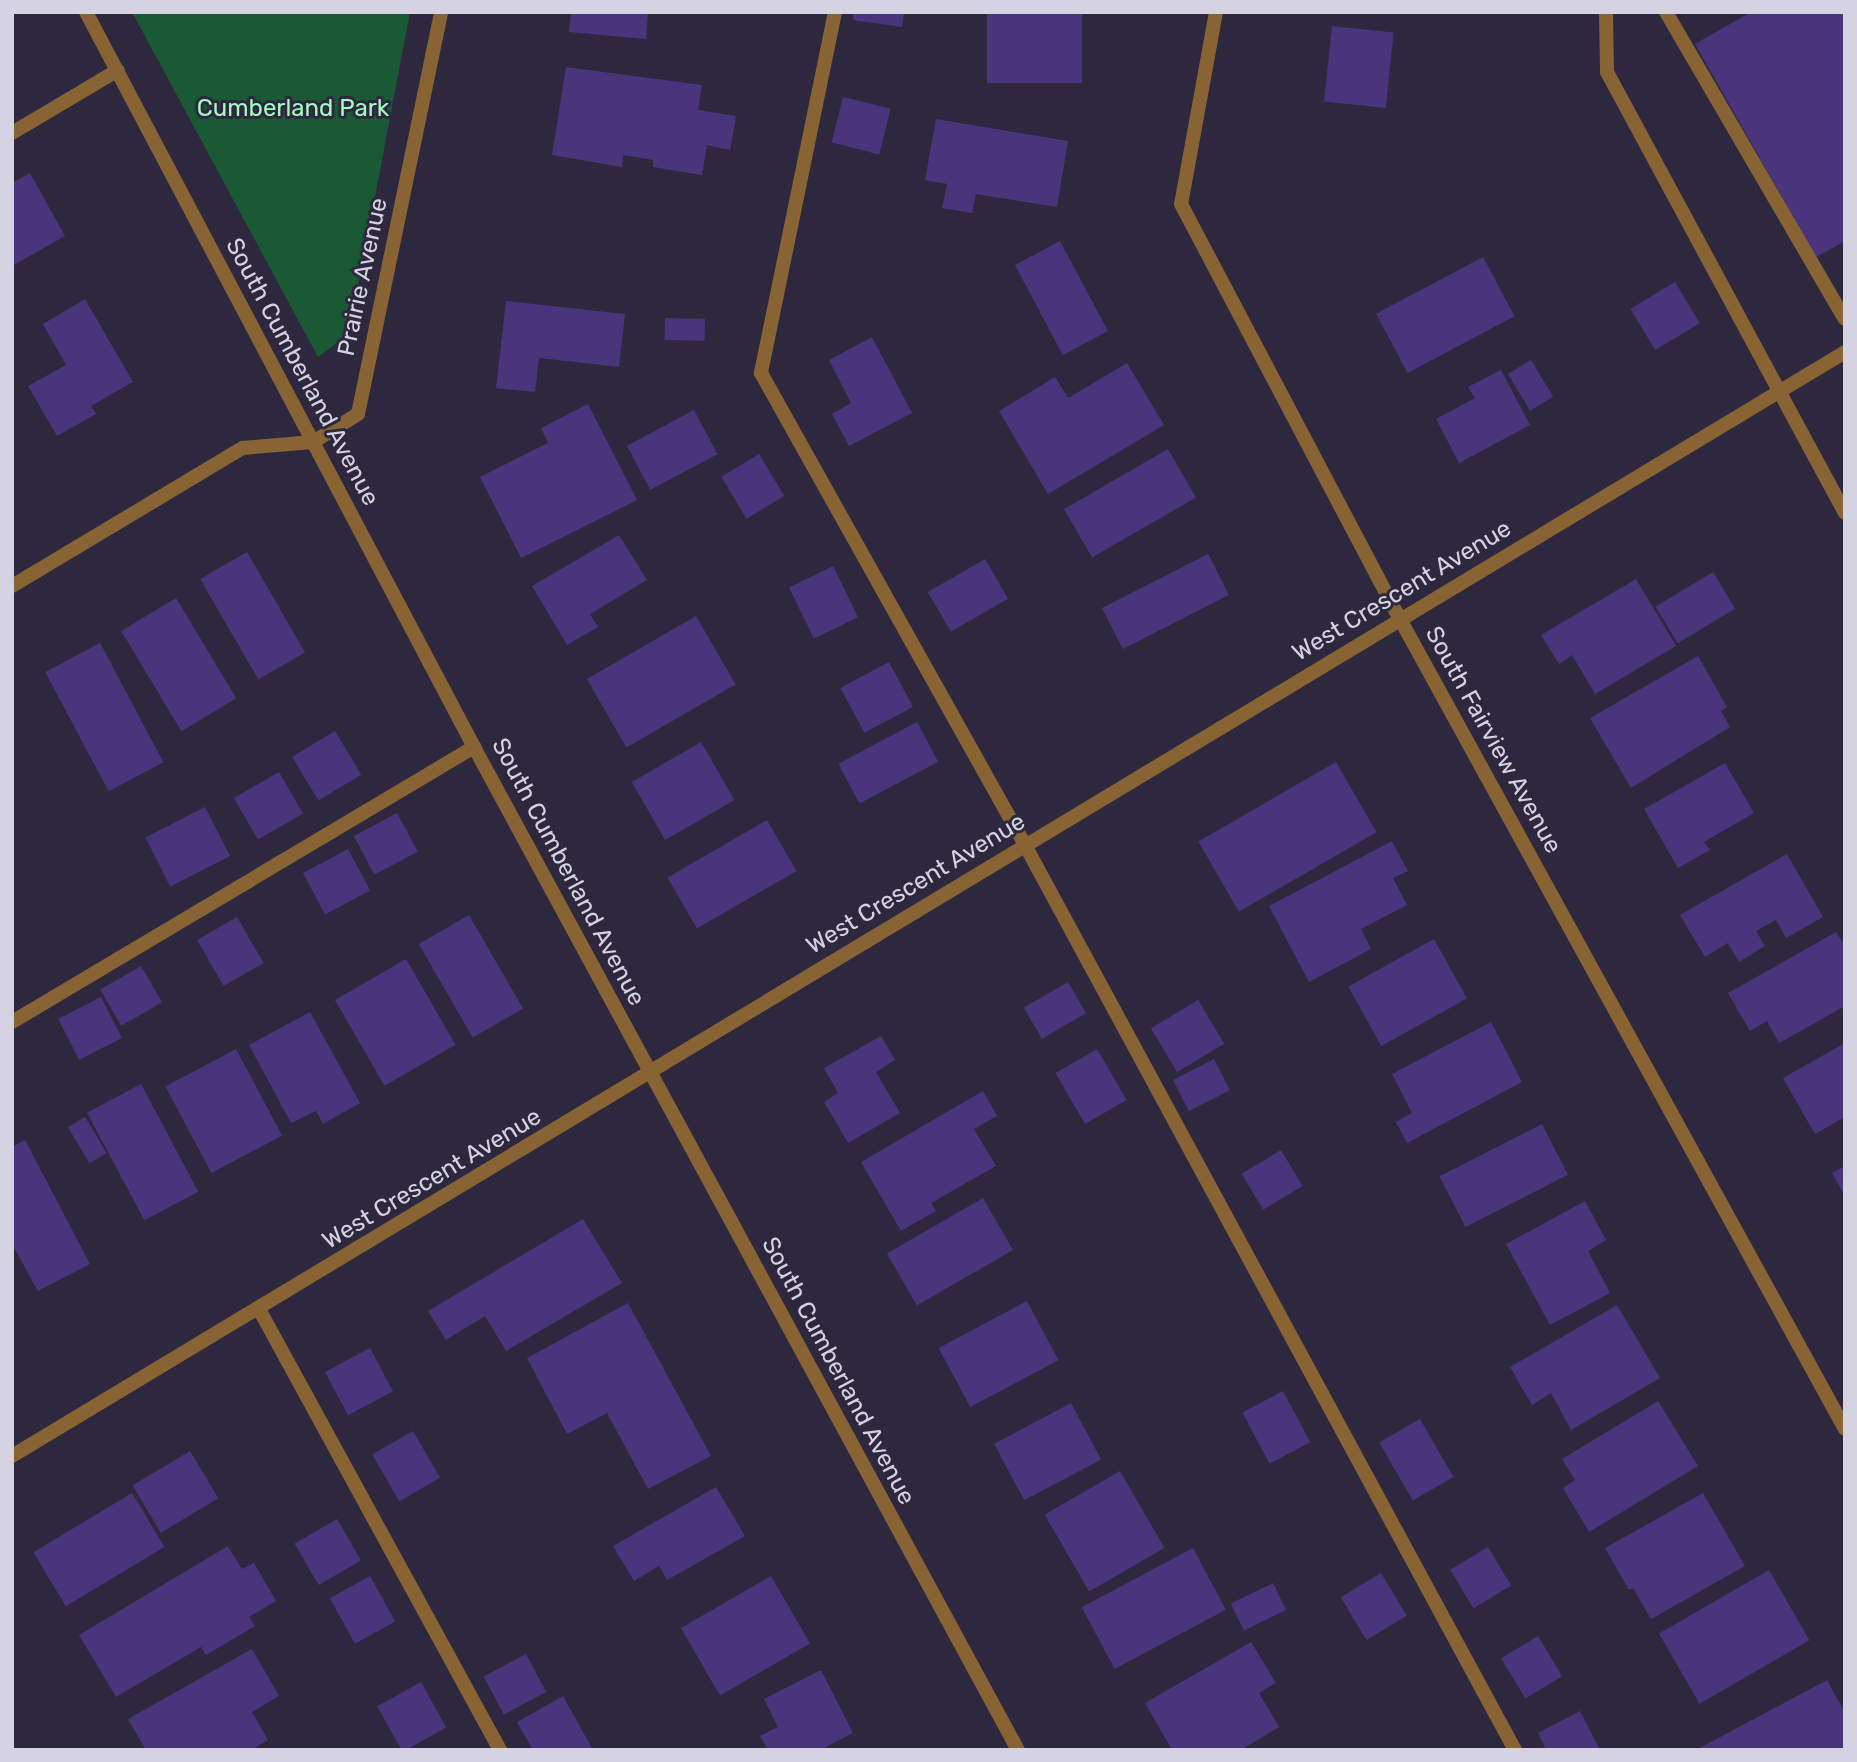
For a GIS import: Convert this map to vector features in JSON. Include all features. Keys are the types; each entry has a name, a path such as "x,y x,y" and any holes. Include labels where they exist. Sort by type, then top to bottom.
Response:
{"street":[{"name":"South Cumberland Avenue","path":"86,12 474,747 1018,1750"},
{"name":"Prairie Avenue","path":"12,586 243,448 313,442 358,414 441,12"},
{"path":"835,12 761,373 1025,845 1515,1750"},
{"name":"South Fairview Avenue","path":"1216,12 1181,204 1401,619 1845,1429"},
{"path":"1606,12 1607,72 1845,513"},
{"path":"1666,12 1845,319"},
{"path":"12,133 118,70"},
{"name":"West Crescent Avenue","path":"12,1456 1845,352"},
{"path":"12,1022 474,747"},
{"path":"259,1309 500,1750"}],"green space":[{"name":"Cumberland Park","path":"132,12 410,12 349,334 318,357"}],"building":[{"path":"571,12 648,12 646,39 569,32"},
{"path":"854,12 904,12 902,27 853,20"},
{"path":"987,12 1082,12 1082,83 987,83"},
{"path":"1751,12 1845,12 1845,241 1816,257 1695,44"},
{"path":"1332,26 1394,32 1386,108 1324,102"},
{"path":"566,67 702,85 698,110 736,116 730,150 707,145 702,175 653,167 653,160 623,155 622,167 552,155"},
{"path":"843,97 891,109 879,154 832,143"},
{"path":"936,119 1068,141 1057,207 976,194 972,213 942,208 947,184 925,180"},
{"path":"30,173 65,236 12,266 12,183"},
{"path":"1060,241 1108,331 1063,355 1015,265"},
{"path":"1483,257 1514,316 1408,373 1376,314"},
{"path":"1675,282 1700,323 1655,350 1630,309"},
{"path":"85,299 133,382 91,406 96,414 57,436 28,386 66,365 43,324"},
{"path":"506,301 625,314 619,367 539,358 535,392 496,388"},
{"path":"665,318 705,319 705,341 665,340"},
{"path":"872,337 912,413 849,446 832,414 851,403 829,360"},
{"path":"1531,360 1553,397 1530,411 1508,374"},
{"path":"1127,363 1164,425 1048,494 999,411 1055,377 1068,398"},
{"path":"1501,370 1530,425 1459,463 1436,419 1475,398 1468,387"},
{"path":"588,404 637,500 521,558 480,477 548,443 541,428"},
{"path":"694,410 717,454 650,490 627,446"},
{"path":"1168,449 1196,497 1092,557 1064,509"},
{"path":"759,454 784,496 747,519 721,477"},
{"path":"619,535 647,580 590,614 598,627 567,645 532,586"},
{"path":"247,552 305,652 258,679 200,579"},
{"path":"1208,554 1229,595 1123,649 1102,608"},
{"path":"985,559 1008,599 951,632 928,592"},
{"path":"833,566 858,617 814,639 789,587"},
{"path":"1713,572 1735,609 1678,643 1656,607"},
{"path":"1636,579 1676,646 1595,694 1572,655 1559,664 1541,635"},
{"path":"176,598 236,698 181,731 121,631"},
{"path":"696,616 736,684 626,747 587,679"},
{"path":"100,643 163,762 109,791 45,672"},
{"path":"1698,656 1727,707 1721,711 1730,727 1631,788 1590,718"},
{"path":"889,662 913,707 864,733 840,688"},
{"path":"917,722 938,762 860,804 838,764"},
{"path":"335,731 361,775 318,800 292,757"},
{"path":"701,742 734,800 665,840 632,782"},
{"path":"1336,762 1376,832 1239,912 1198,842"},
{"path":"1725,763 1754,813 1704,842 1710,850 1678,868 1644,809"},
{"path":"279,772 303,814 258,840 234,798"},
{"path":"205,807 230,856 170,886 145,837"},
{"path":"397,813 418,852 374,875 354,836"},
{"path":"767,820 797,871 697,929 667,877"},
{"path":"1392,841 1408,871 1393,878 1407,905 1361,929 1371,949 1309,982 1269,906"},
{"path":"348,849 370,890 325,914 303,873"},
{"path":"1787,854 1823,917 1786,938 1776,920 1756,931 1765,946 1739,962 1728,943 1705,957 1680,915"},
{"path":"469,915 523,1009 473,1038 419,944"},
{"path":"237,917 264,963 224,986 197,940"},
{"path":"1836,932 1845,946 1845,1006 1779,1043 1767,1021 1750,1031 1728,993"},
{"path":"1434,939 1467,998 1381,1046 1348,987"},
{"path":"406,959 456,1045 384,1086 335,1000"},
{"path":"141,966 162,1002 121,1026 100,990"},
{"path":"1068,982 1086,1013 1042,1039 1024,1008"},
{"path":"101,997 122,1038 79,1060 58,1019"},
{"path":"1198,1000 1224,1044 1177,1072 1151,1028"},
{"path":"310,1012 360,1103 323,1124 316,1111 291,1123 249,1045"},
{"path":"1491,1022 1522,1082 1407,1143 1396,1122 1412,1113 1392,1074"},
{"path":"881,1036 895,1060 876,1072 900,1113 848,1143 824,1102 838,1093 824,1068"},
{"path":"1845,1043 1845,1117 1815,1134 1783,1078"},
{"path":"236,1049 282,1136 211,1173 165,1087"},
{"path":"1097,1049 1126,1100 1085,1124 1055,1073"},
{"path":"1214,1059 1230,1090 1189,1111 1173,1080"},
{"path":"141,1084 198,1192 144,1220 87,1113"},
{"path":"983,1091 997,1116 974,1129 996,1166 931,1203 936,1211 901,1231 861,1162"},
{"path":"85,1117 107,1153 89,1163 68,1127"},
{"path":"1542,1124 1568,1175 1465,1227 1440,1176"},
{"path":"25,1140 90,1264 38,1291 12,1244 12,1147"},
{"path":"1281,1150 1303,1186 1263,1210 1242,1174"},
{"path":"1845,1166 1845,1196 1832,1173"},
{"path":"983,1198 1013,1250 917,1305 887,1254"},
{"path":"1585,1201 1606,1240 1588,1251 1610,1293 1550,1325 1506,1244"},
{"path":"583,1219 622,1283 506,1351 485,1316 446,1340 428,1311"},
{"path":"1027,1301 1058,1360 970,1407 939,1348"},
{"path":"628,1303 711,1456 648,1489 607,1413 567,1434 527,1358"},
{"path":"1617,1305 1660,1378 1571,1430 1551,1393 1532,1405 1510,1367"},
{"path":"370,1348 393,1391 348,1415 325,1372"},
{"path":"1283,1391 1310,1442 1270,1464 1242,1413"},
{"path":"1658,1401 1698,1466 1589,1532 1563,1488 1575,1480 1562,1459"},
{"path":"1071,1403 1101,1460 1024,1500 994,1444"},
{"path":"1420,1419 1454,1477 1413,1501 1379,1442"},
{"path":"413,1431 440,1478 399,1501 372,1454"},
{"path":"190,1451 218,1498 161,1533 133,1486"},
{"path":"1120,1471 1164,1548 1089,1592 1045,1514"},
{"path":"716,1487 745,1536 667,1580 659,1566 634,1581 613,1546"},
{"path":"132,1493 164,1547 66,1606 33,1552"},
{"path":"1703,1493 1745,1566 1651,1619 1633,1588 1629,1590 1605,1548"},
{"path":"337,1519 361,1561 319,1585 295,1544"},
{"path":"228,1546 242,1569 254,1563 276,1601 249,1617 255,1626 206,1655 201,1647 116,1697 79,1635"},
{"path":"1488,1547 1511,1586 1473,1608 1450,1570"},
{"path":"1193,1548 1226,1610 1115,1669 1082,1607"},
{"path":"1769,1570 1810,1640 1700,1704 1659,1633"},
{"path":"1381,1573 1407,1616 1366,1640 1341,1597"},
{"path":"370,1576 395,1621 355,1644 330,1598"},
{"path":"771,1576 810,1644 720,1696 681,1628"},
{"path":"1273,1583 1286,1610 1244,1631 1231,1604"},
{"path":"1538,1636 1562,1676 1525,1698 1501,1658"},
{"path":"1251,1642 1276,1683 1259,1693 1279,1727 1241,1750 1172,1750 1145,1703"},
{"path":"252,1649 279,1696 252,1712 268,1740 251,1750 146,1750 128,1719"},
{"path":"526,1654 546,1692 504,1715 484,1677"},
{"path":"821,1670 853,1733 820,1750 768,1750 760,1736 778,1727 764,1699"},
{"path":"1827,1680 1845,1713 1845,1750 1696,1750"},
{"path":"421,1682 446,1727 402,1750 377,1706"},
{"path":"563,1696 593,1750 533,1750 517,1722"},
{"path":"1580,1711 1600,1750 1546,1750 1538,1733"}]}
